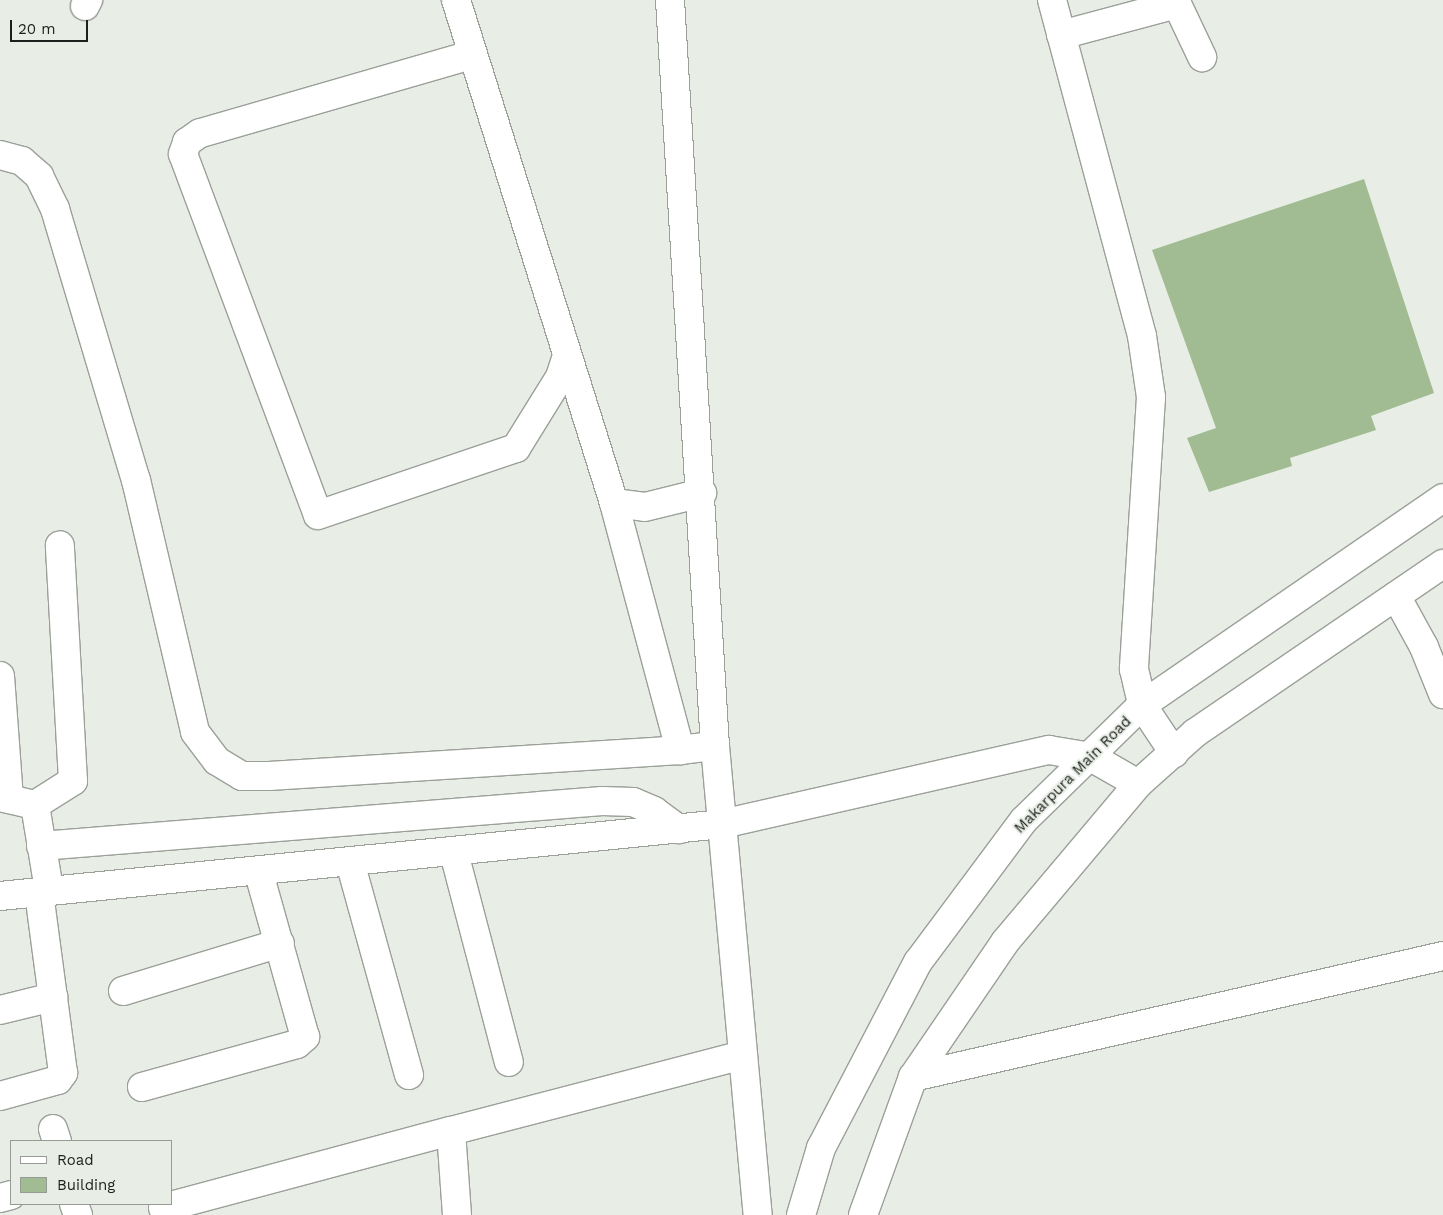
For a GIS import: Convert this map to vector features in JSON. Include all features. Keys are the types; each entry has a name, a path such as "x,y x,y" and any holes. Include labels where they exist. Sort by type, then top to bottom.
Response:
{"main road":[{"path":"456,0 471,54 524,208 567,356 614,503 680,750"},
{"path":"670,0 702,493 715,746 758,1215"},
{"path":"1052,0 1142,336 1151,397 1134,669 1142,705 1174,753"},
{"path":"1061,35 1176,4 1202,57"},
{"path":"471,54 200,133 187,142 183,154 318,515 516,448 560,377 567,356"},
{"path":"0,155 22,161 39,176 55,209 136,480 195,732 217,761 242,776 270,776 680,750 715,746"},
{"path":"614,503 645,507 702,493"},
{"name":"Makarpura Main Road","path":"801,1215 821,1148 918,962 1024,820 1142,705 1443,498"},
{"path":"0,676 4,797 35,805 73,781 60,545"},
{"path":"863,1215 913,1077 1005,942 1138,784 1195,733 1443,564"},
{"path":"1396,596 1424,647 1443,694"},
{"path":"0,896 258,870 454,853 722,824 1049,750 1090,757 1138,784"},
{"path":"41,846 602,801 633,802 654,811 679,829"},
{"path":"0,1096 62,1077 53,997 41,846 35,805"},
{"path":"454,853 509,1062"},
{"path":"350,862 409,1075"},
{"path":"142,1087 303,1041 305,1036 258,870"},
{"path":"123,991 280,943"},
{"path":"913,1077 1443,956"},
{"path":"0,1010 53,997"},
{"path":"163,1208 742,1055"},
{"path":"451,1131 457,1215"}],"building":[{"path":"1364,179 1434,393 1371,416 1376,430 1290,458 1292,466 1209,492 1187,438 1216,428 1152,250"}]}
